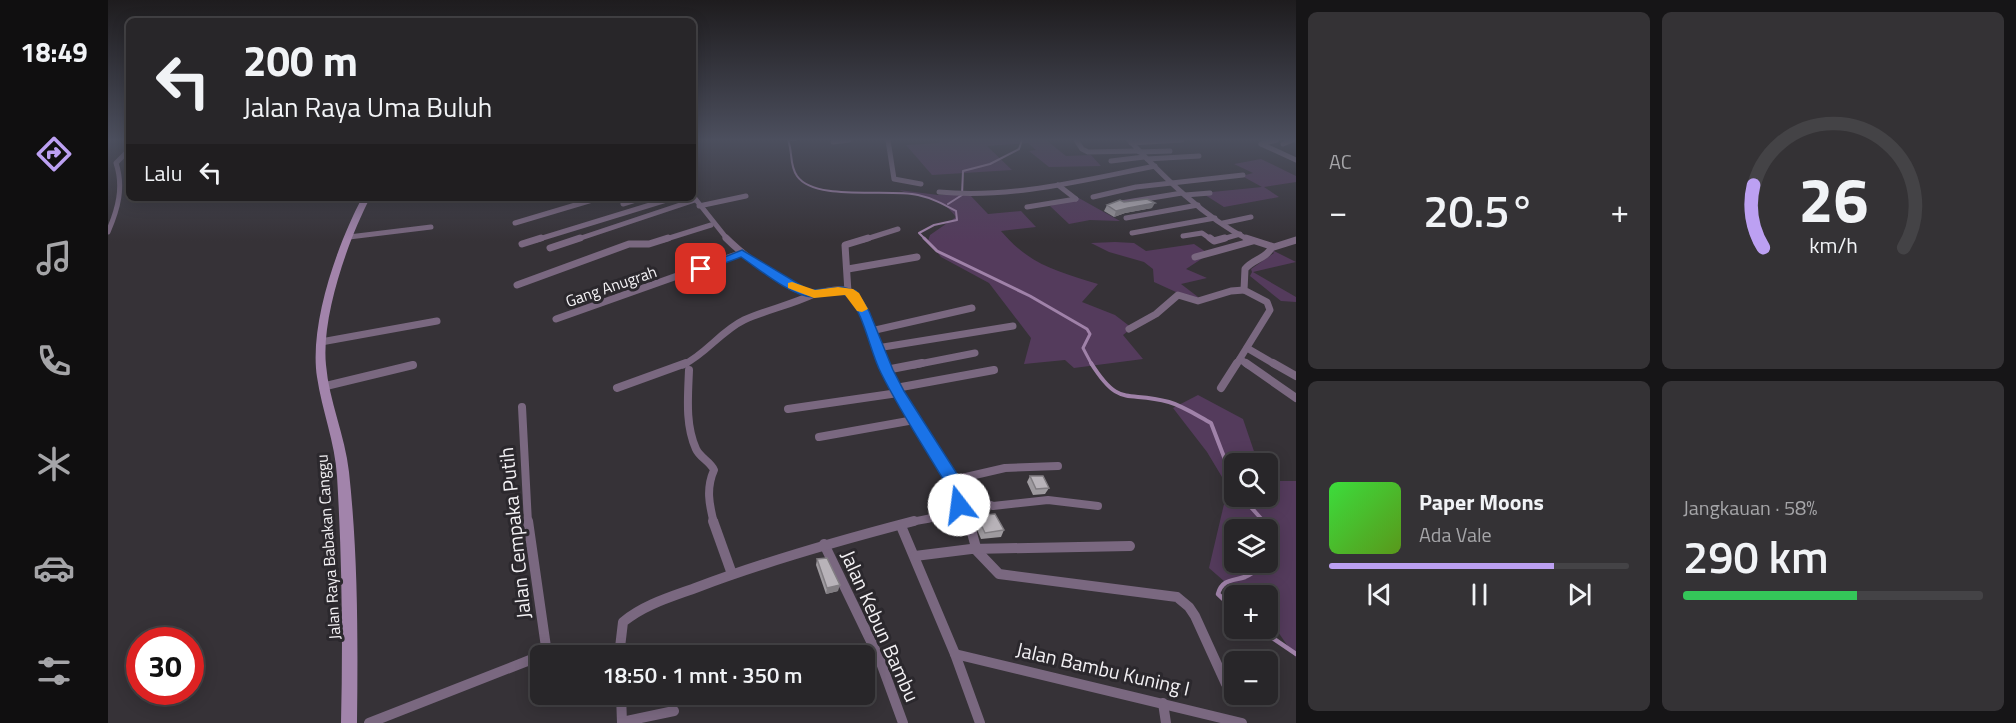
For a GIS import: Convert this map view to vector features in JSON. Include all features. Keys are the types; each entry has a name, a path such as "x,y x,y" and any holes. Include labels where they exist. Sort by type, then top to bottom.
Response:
{"street":[{"path":"108,232 117,211 120,174"},
{"path":"893,174 894,179 921,184"},
{"path":"939,192 961,194 1058,185 1115,174"},
{"path":"1163,174 1183,194 1215,218 1253,241 1272,247 1296,240"},
{"path":"1093,197 1171,182 1243,175"},
{"path":"1027,207 1075,201 1076,198 1058,185"},
{"path":"1121,203 1183,194 1210,193"},
{"path":"550,248 696,201 746,196"},
{"name":"Jalan Raya Babakan Canggu","path":"349,723 351,652 343,468 320,350 326,313 355,218 364,201"},
{"path":"515,223 589,201"},
{"path":"623,204 632,201"},
{"path":"522,244 663,201"},
{"path":"696,201 711,225 742,253 785,282 803,292 814,294"},
{"path":"1126,218 1198,205"},
{"path":"1223,223 1251,217"},
{"path":"1132,233 1215,218"},
{"path":"517,285 629,244 649,244 711,225"},
{"path":"349,237 431,227"},
{"path":"848,292 845,245 898,229"},
{"path":"1183,236 1202,233 1214,241 1240,234"},
{"path":"1194,257 1253,241"},
{"path":"1244,290 1243,273 1246,263 1268,255 1272,247"},
{"name":"Gang Anugrah","path":"556,319 742,253"},
{"path":"848,269 917,257"},
{"path":"617,388 693,360 742,321 788,306 814,294 838,290 848,292 857,300 886,370 953,480 960,500 955,509 824,544 732,574 639,609 623,622 619,645"},
{"path":"1129,329 1156,314 1178,296 1198,301 1231,291 1244,290 1267,302 1270,310 1221,388"},
{"path":"871,331 972,308"},
{"path":"321,342 437,321"},
{"path":"877,348 1013,326"},
{"path":"1247,348 1296,376"},
{"path":"886,370 975,353"},
{"path":"1240,359 1296,398"},
{"path":"326,386 413,365"},
{"path":"689,370 687,421 697,452 713,465 714,470 708,478 707,490 710,510 732,574"},
{"path":"788,409 897,391 994,370"},
{"name":"Jalan Cempaka Putih","path":"522,407 528,522 542,645"},
{"path":"819,437 915,420"},
{"path":"953,480 977,472 1029,465 1058,466"},
{"path":"959,492 993,506 1048,500 1098,506"},
{"path":"955,509 972,533 976,549 993,571 1008,577 1177,597 1189,607 1195,616 1224,680"},
{"path":"902,525 955,654 980,723"},
{"name":"Jalan Kebun Bambu","path":"824,544 880,660 903,723"},
{"path":"915,556 976,549 1130,546"},
{"name":"Jalan Bambu Kuning I","path":"955,654 1242,723"},
{"path":"369,723 530,660"},
{"path":"1163,703 1166,723"},
{"path":"621,705 622,722 674,711"}],"shaded area":[{"path":"1250,174 1291,174 1296,176 1296,182 1264,187 1279,197 1224,207 1202,193 1262,187 1242,176"},
{"path":"899,190 938,195 969,194 988,214 1021,211 1036,227 1001,231 1022,252 1033,259 1056,270 1098,284 1082,302 1115,315 1132,328 1123,335 1143,359 1074,368 1065,360 1024,364 1031,338 989,283 941,257 928,241 930,235 956,217 936,200"},
{"path":"1077,197 1120,221 1090,220 1069,224 1050,206"},
{"path":"1091,243 1134,243 1146,251 1194,244 1209,254 1186,269 1207,278 1181,284 1202,300 1200,303 1154,282 1153,269 1144,262 1109,252"},
{"path":"1270,249 1296,262 1253,272 1296,297 1296,302 1281,301 1250,276 1251,269 1274,253"},
{"path":"1198,395 1243,419 1255,453 1224,453 1224,480 1207,452 1173,408"},
{"path":"1278,481 1296,481 1296,658 1278,632 1278,585 1229,585 1209,568 1224,504 1224,507 1278,507"}],"building":[{"path":"1147,199 1155,203 1116,211 1107,205 1120,200 1124,202"},
{"path":"1030,476 1043,476 1049,488 1036,489"},
{"path":"995,514 1004,530 985,533 977,516"},
{"path":"827,558 840,585 827,588 817,559"}],"waterway":[{"path":"796,174 806,184 819,189 835,192 918,195 956,211 957,220 934,225 919,233 937,251 1030,296 1087,329 1090,334 1083,348 1092,365"},
{"path":"948,204 962,195 963,174"},
{"path":"1091,363 1109,387 1117,392 1169,402 1211,423 1224,457"},
{"path":"1251,507 1261,519"},
{"path":"1224,600 1218,594 1225,583 1252,573"},
{"path":"1274,639 1296,654"}],"slow traffic":[{"path":"792,285 803,292 814,294 838,290 852,293 862,309"}],"route":[{"path":"701,269 742,253 803,292 814,294 842,290 852,293 863,311 886,370 898,393 953,480 959,492 959,505"}]}
